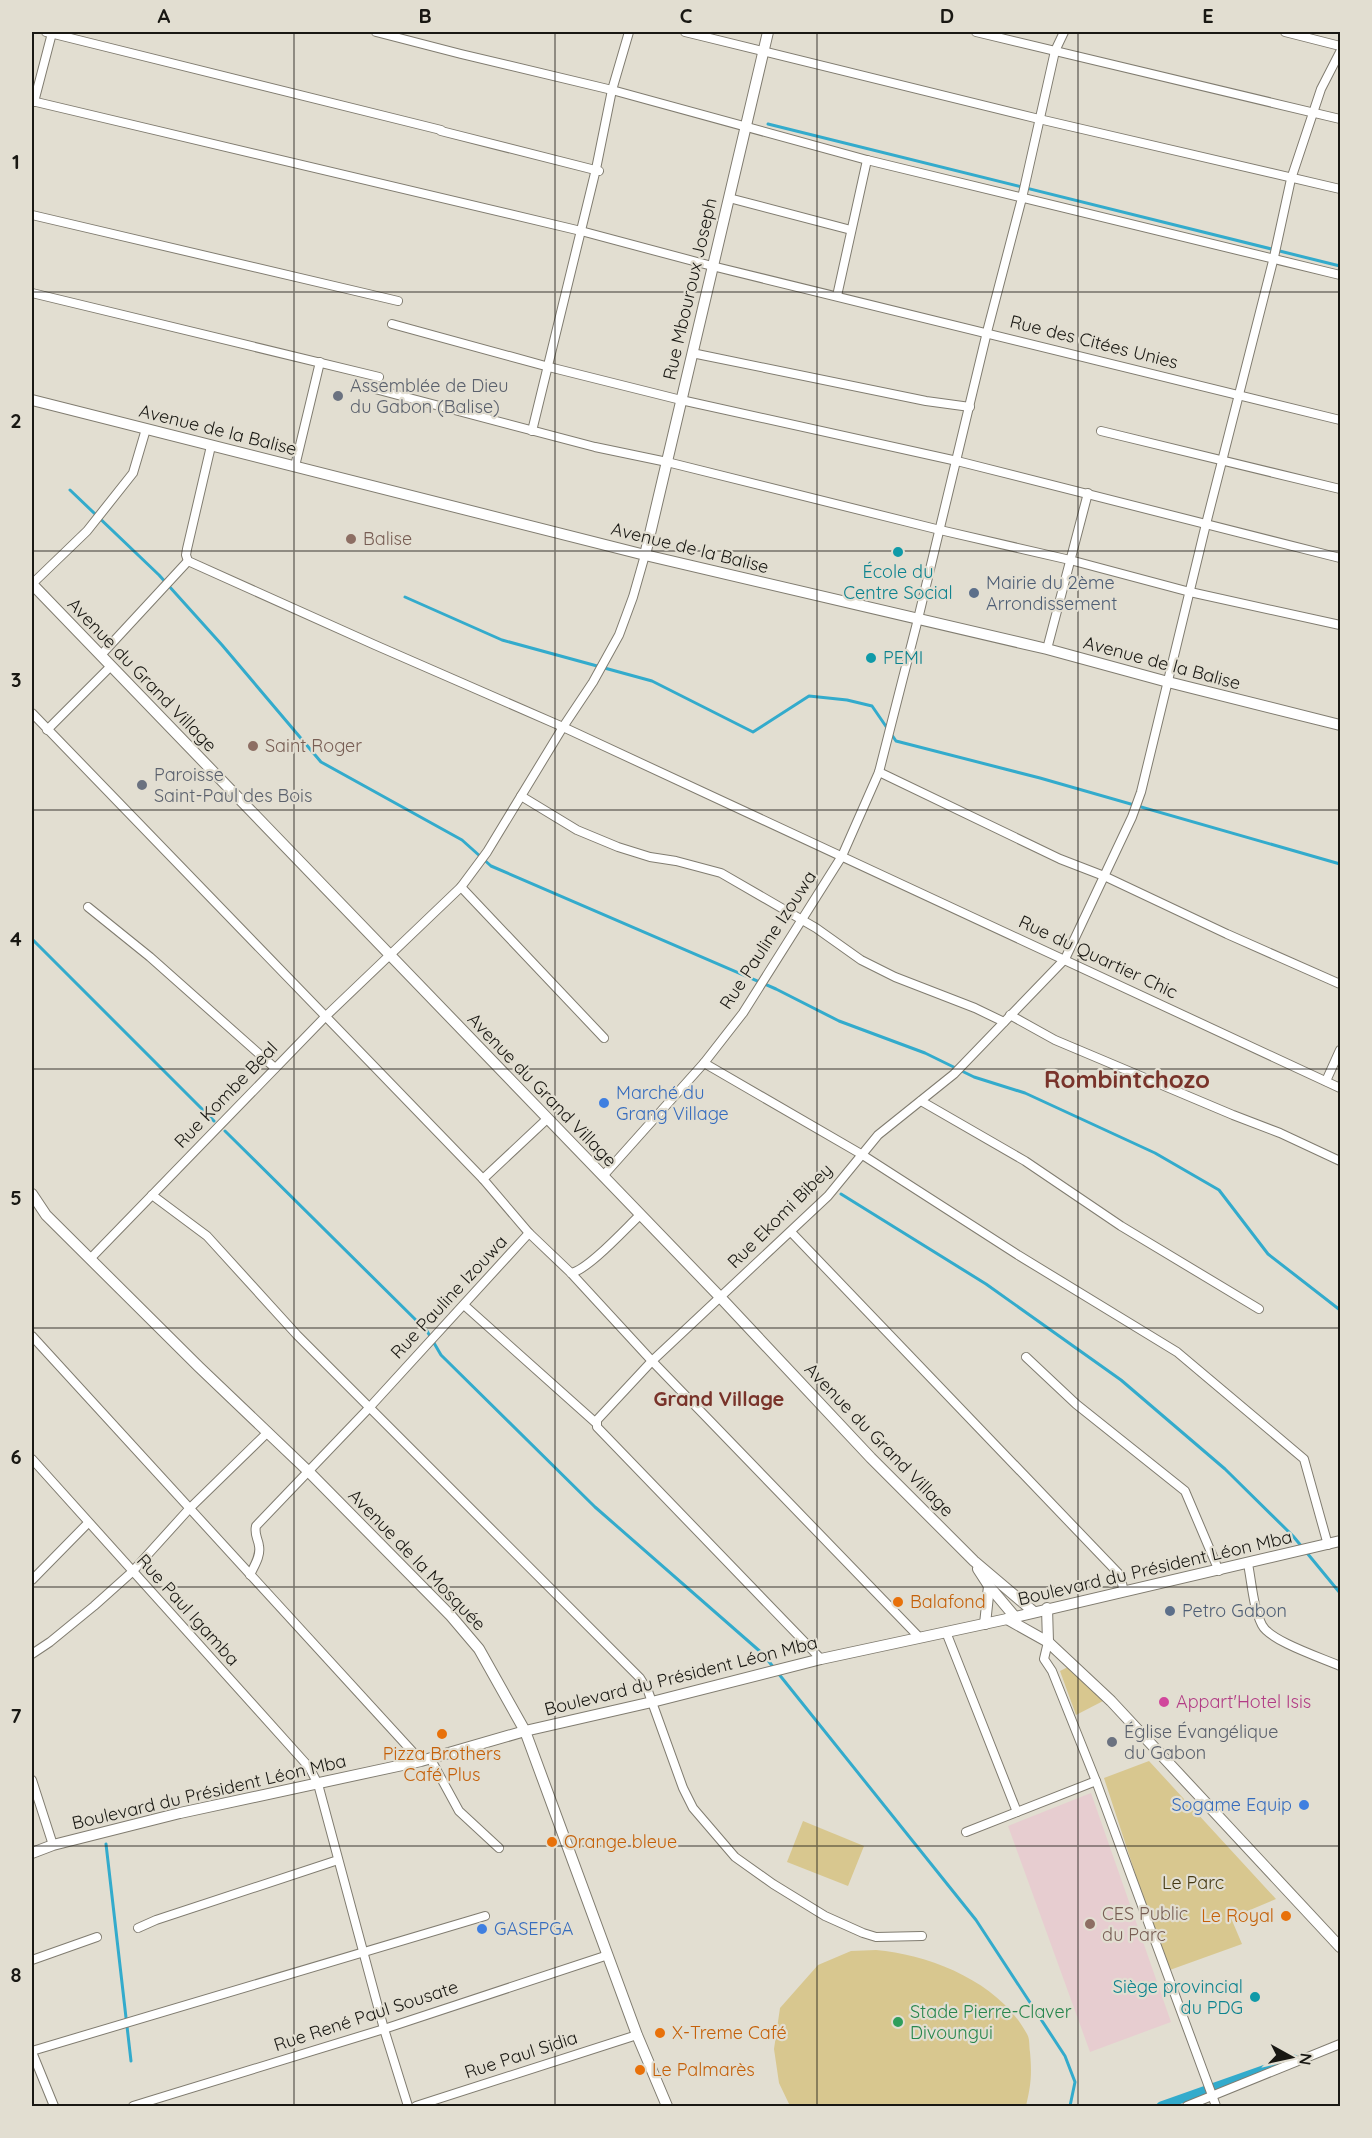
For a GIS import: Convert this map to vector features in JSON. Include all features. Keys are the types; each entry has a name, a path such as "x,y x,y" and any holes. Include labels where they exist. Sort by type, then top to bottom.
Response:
{"street":[{"path":"597,171 49,32 33,101 581,231 712,266 987,333 1023,195 1055,51 1064,32"},
{"path":"376,32 612,90 867,160 1276,251 1341,275"},
{"path":"532,431 597,171 612,90 630,32"},
{"path":"684,32 1039,119 1341,189"},
{"name":"Rue Mbouroux Joseph","path":"645,555 768,32"},
{"path":"976,32 1341,119"},
{"path":"1285,32 1341,46"},
{"name":"Rue Ekomi Bibey","path":"596,1423 600,1415 652,1361 828,1196 878,1135 954,1074 1065,959 1132,817 1141,792 1238,395 1276,251 1291,178 1321,89 1341,52"},
{"path":"837,296 867,160"},
{"path":"729,198 851,230"},
{"path":"32,215 398,301"},
{"path":"32,293 379,377"},
{"path":"392,324 681,400 957,461 1341,558"},
{"name":"Rue des Citées Unies","path":"888,737 987,333 1341,420"},
{"path":"692,353 915,399 970,407"},
{"path":"295,466 320,362"},
{"path":"375,389 532,431 1070,560 1190,592 1341,625"},
{"name":"Avenue de la Balise","path":"32,400 645,555 1047,649 1341,725"},
{"path":"32,584 87,531 133,473 146,429"},
{"path":"1101,431 1341,489"},
{"path":"101,655 188,561 187,549 211,446"},
{"path":"1047,649 1088,494"},
{"name":"Rue Kombe Beal","path":"90,1259 326,1016 461,887 487,852 598,674 619,635 645,555"},
{"name":"Rue du Quartier Chic","path":"188,561 563,727 1341,1088"},
{"name":"Avenue du Grand Village","path":"32,584 721,1298 871,1458 974,1562 1034,1612"},
{"path":"47,730 111,666"},
{"name":"Rue Pauline Izouwa","path":"32,713 483,1179 529,1233 369,1408 256,1526 259,1556 249,1575"},
{"name":"Rue Pauline Izouwa","path":"603,1176 704,1063 742,1013 842,856 879,772 888,737"},
{"path":"879,772 1060,859 1104,876 1341,984"},
{"path":"521,796 577,830 618,847 720,873 816,928 861,960 895,977 1007,1019 1233,1116 1280,1133 1341,1161"},
{"path":"461,887 604,1038"},
{"path":"88,907 150,957 275,1068"},
{"path":"1326,1081 1341,1050"},
{"path":"704,1063 861,1154 1177,1352 1194,1365 1304,1459 1328,1545"},
{"path":"921,1101 1025,1161 1121,1226 1259,1309"},
{"path":"483,1179 547,1119"},
{"name":"Avenue de la Mosquée","path":"32,1194 46,1215 308,1471 451,1616 479,1649 525,1731 637,2035 667,2106"},
{"path":"152,1195 207,1236 297,1335 640,1678 648,1691 683,1788 693,1808 735,1857 825,1916 863,1933 876,1937 922,1936"},
{"path":"571,1273 577,1272 588,1264 640,1215"},
{"path":"791,1232 1120,1575 1124,1592"},
{"path":"529,1233 571,1273 652,1361 919,1637"},
{"path":"464,1305 596,1423 821,1659"},
{"path":"32,1336 249,1575 425,1760 459,1811 499,1848"},
{"path":"1026,1357 1076,1404 1185,1491 1219,1571"},
{"path":"32,1654 94,1606 132,1572 189,1509 268,1432"},
{"name":"Rue Paul Igamba","path":"32,1459 309,1767 318,1784 384,2029 408,2106"},
{"path":"32,1580 88,1523"},
{"name":"Boulevard du Président Léon Mba","path":"32,1853 53,1845 180,1813 425,1760 525,1731 652,1702 821,1659 985,1624 1341,1542"},
{"path":"974,1562 1011,1618 1048,1642 1111,1701 1341,1947"},
{"path":"1248,1564 1257,1614 1262,1627 1271,1636 1341,1666"},
{"path":"985,1624 989,1586"},
{"path":"1047,1608 1048,1642 1044,1659 1052,1671 1096,1781 1216,2106"},
{"path":"946,1632 1017,1812"},
{"path":"32,1780 53,1845"},
{"path":"966,1832 1096,1781"},
{"path":"138,1928 338,1860"},
{"path":"54,2106 32,2051 485,1916"},
{"path":"32,1960 97,1937"},
{"name":"Rue René Paul Sousate","path":"133,2106 384,2029 608,1955"},
{"name":"Rue Paul Sidia","path":"416,2106 637,2035"},
{"path":"1187,2106 1341,2044"}],"shaded area":[{"name":"CES Public du Parc","path":"1091,1793 1171,2022 1090,2052 1008,1826"}],"green space":[{"path":"1072,1665 1105,1700 1076,1715 1060,1671"},
{"name":"Le Parc","path":"1149,1761 1276,1899 1231,1918 1242,1944 1167,1971 1104,1778"},
{"path":"803,1821 864,1846 848,1886 787,1862"},
{"name":"Stade Pierre-Claver Divoungui","path":"876,1950 919,1958 962,1974 999,2000 1015,2016 1029,2038 1031,2073 1026,2106 790,2106 779,2083 774,2049 780,2008 818,1965 851,1951"}],"waterway":[{"path":"768,124 1340,266"},
{"path":"70,490 159,575 321,762 462,840 491,866 776,989 839,1021 925,1053 974,1077 1025,1093 1155,1153 1219,1190 1268,1254 1340,1310"},
{"path":"405,597 502,640 652,681 753,732 809,696 847,700 872,706 896,741 1040,778 1340,864"},
{"path":"32,939 214,1121"},
{"path":"225,1131 427,1331 441,1355 595,1507 763,1654 774,1668"},
{"path":"841,1194 986,1284 1121,1380 1225,1469 1293,1536 1340,1593"},
{"path":"778,1673 976,1920 1065,2056 1075,2082 1070,2106"},
{"path":"106,1844 131,2061"},
{"path":"1161,2106 1294,2059"}],"place":[{"name":"Assemblée de Dieu du Gabon (Balise)","path":"338,396"},
{"name":"Balise","path":"351,539"},
{"name":"École du Centre Social","path":"898,552"},
{"name":"Mairie du 2ème Arrondissement","path":"974,593"},
{"name":"PEMI","path":"871,658"},
{"name":"Saint Roger","path":"253,746"},
{"name":"Paroisse Saint-Paul des Bois","path":"142,785"},
{"name":"Marché du Grang Village","path":"604,1103"},
{"name":"Balafond","path":"898,1602"},
{"name":"Petro Gabon","path":"1170,1611"},
{"name":"Appart'Hotel Isis","path":"1164,1702"},
{"name":"Pizza Brothers Café Plus","path":"442,1734"},
{"name":"Église Évangélique du Gabon","path":"1112,1742"},
{"name":"Sogame Equip","path":"1304,1805"},
{"name":"Orange bleue","path":"552,1842"},
{"name":"Le Royal","path":"1286,1916"},
{"name":"CES Public du Parc","path":"1090,1924"},
{"name":"GASEPGA","path":"482,1929"},
{"name":"Siège provincial du PDG","path":"1255,1997"},
{"name":"Stade Pierre-Claver Divoungui","path":"898,2022"},
{"name":"X-Treme Café","path":"660,2033"},
{"name":"Le Palmarès","path":"640,2070"}],"district":[{"name":"Rombintchozo","path":"1127,1080"},
{"name":"Grand Village","path":"719,1399"}]}
